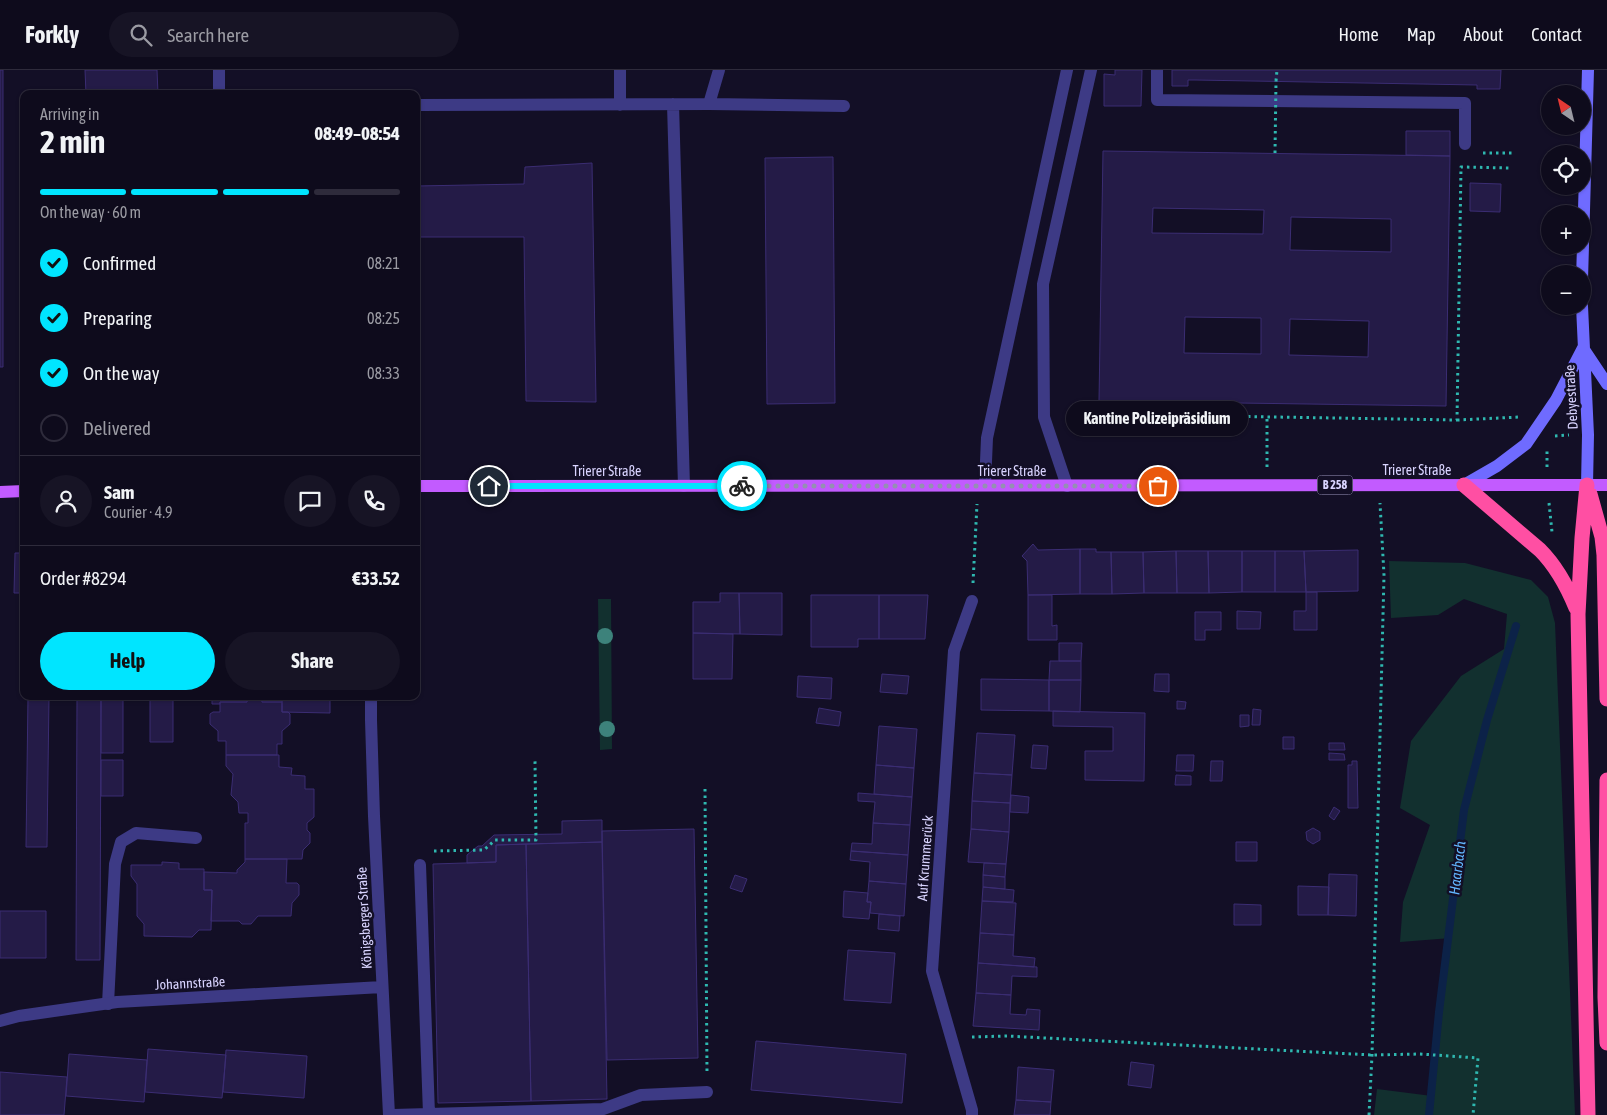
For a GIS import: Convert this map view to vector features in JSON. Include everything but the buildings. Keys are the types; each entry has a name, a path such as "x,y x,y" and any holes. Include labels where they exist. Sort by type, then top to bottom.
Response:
{"highway":[{"path":"1464,485 1551,561 1565,582 1578,614"},
{"path":"1588,485 1582,538 1578,614 1588,1115"},
{"path":"1588,485 1602,537 1604,555 1607,699"},
{"path":"1607,780 1604,997 1607,1043"}],"main road":[{"path":"1582,265 1588,70"},
{"name":"Debyestraße","path":"1582,315 1588,435 1588,485"},
{"path":"1583,348 1607,384"},
{"name":"B 258","path":"1464,485 1498,466 1526,444 1556,400 1583,348"},
{"name":"Trierer Straße","path":"420,486 1607,485"},
{"path":"0,492 20,491"}],"street":[{"path":"219,70 219,90"},
{"path":"620,70 620,105"},
{"path":"709,104 719,70"},
{"path":"981,486 987,438 1068,70"},
{"path":"1067,486 1044,417 1043,284 1091,70"},
{"path":"1157,70 1157,100 1465,103 1465,144"},
{"path":"673,104 684,486"},
{"path":"420,105 709,104 844,106"},
{"name":"Auf Krummerück","path":"972,601 954,651 932,971 972,1115"},
{"name":"Königsberger Straße","path":"368,700 389,1115"},
{"name":"Königsberger Straße","path":"370,720 371,700"},
{"path":"108,1004 115,864 121,842 136,833 196,838"},
{"path":"420,865 429,1114"},
{"name":"Johannstraße","path":"0,1021 19,1016 108,1004 382,987"},
{"path":"393,1115 603,1110 641,1095 707,1092"}],"path":[{"path":"1275,153 1277,70"},
{"path":"1498,153 1512,153"},
{"path":"1457,420 1462,168 1512,168"},
{"path":"1092,401 1092,414 1457,420 1523,417 1538,427"},
{"path":"1266,485 1267,417"},
{"path":"1369,1115 1384,575 1379,485"},
{"path":"972,601 981,486"},
{"path":"427,851 484,850 495,840 536,840 535,761"},
{"path":"705,789 707,1092"},
{"path":"951,1038 1007,1036 1372,1055 1420,1054 1478,1058 1473,1115"}],"green space":[{"path":"1389,561 1465,563 1531,580 1548,597 1555,623 1575,1115 1374,1115 1377,1089 1432,1096 1451,938 1400,942 1403,902 1430,825 1400,808 1411,741 1461,676 1504,649 1507,614 1464,599 1438,615 1391,618"},
{"path":"598,599 611,599 612,749 600,750"}],"waterway":[{"name":"Haarbach","path":"1429,1115 1439,1012 1464,810 1487,720 1516,626"}],"way so far":[{"path":"742,486 1158,486"}],"place":[{"name":"Kantine Polizeipräsidium","path":"1158,486"}],"route":[{"path":"489,486 742,486"}]}
